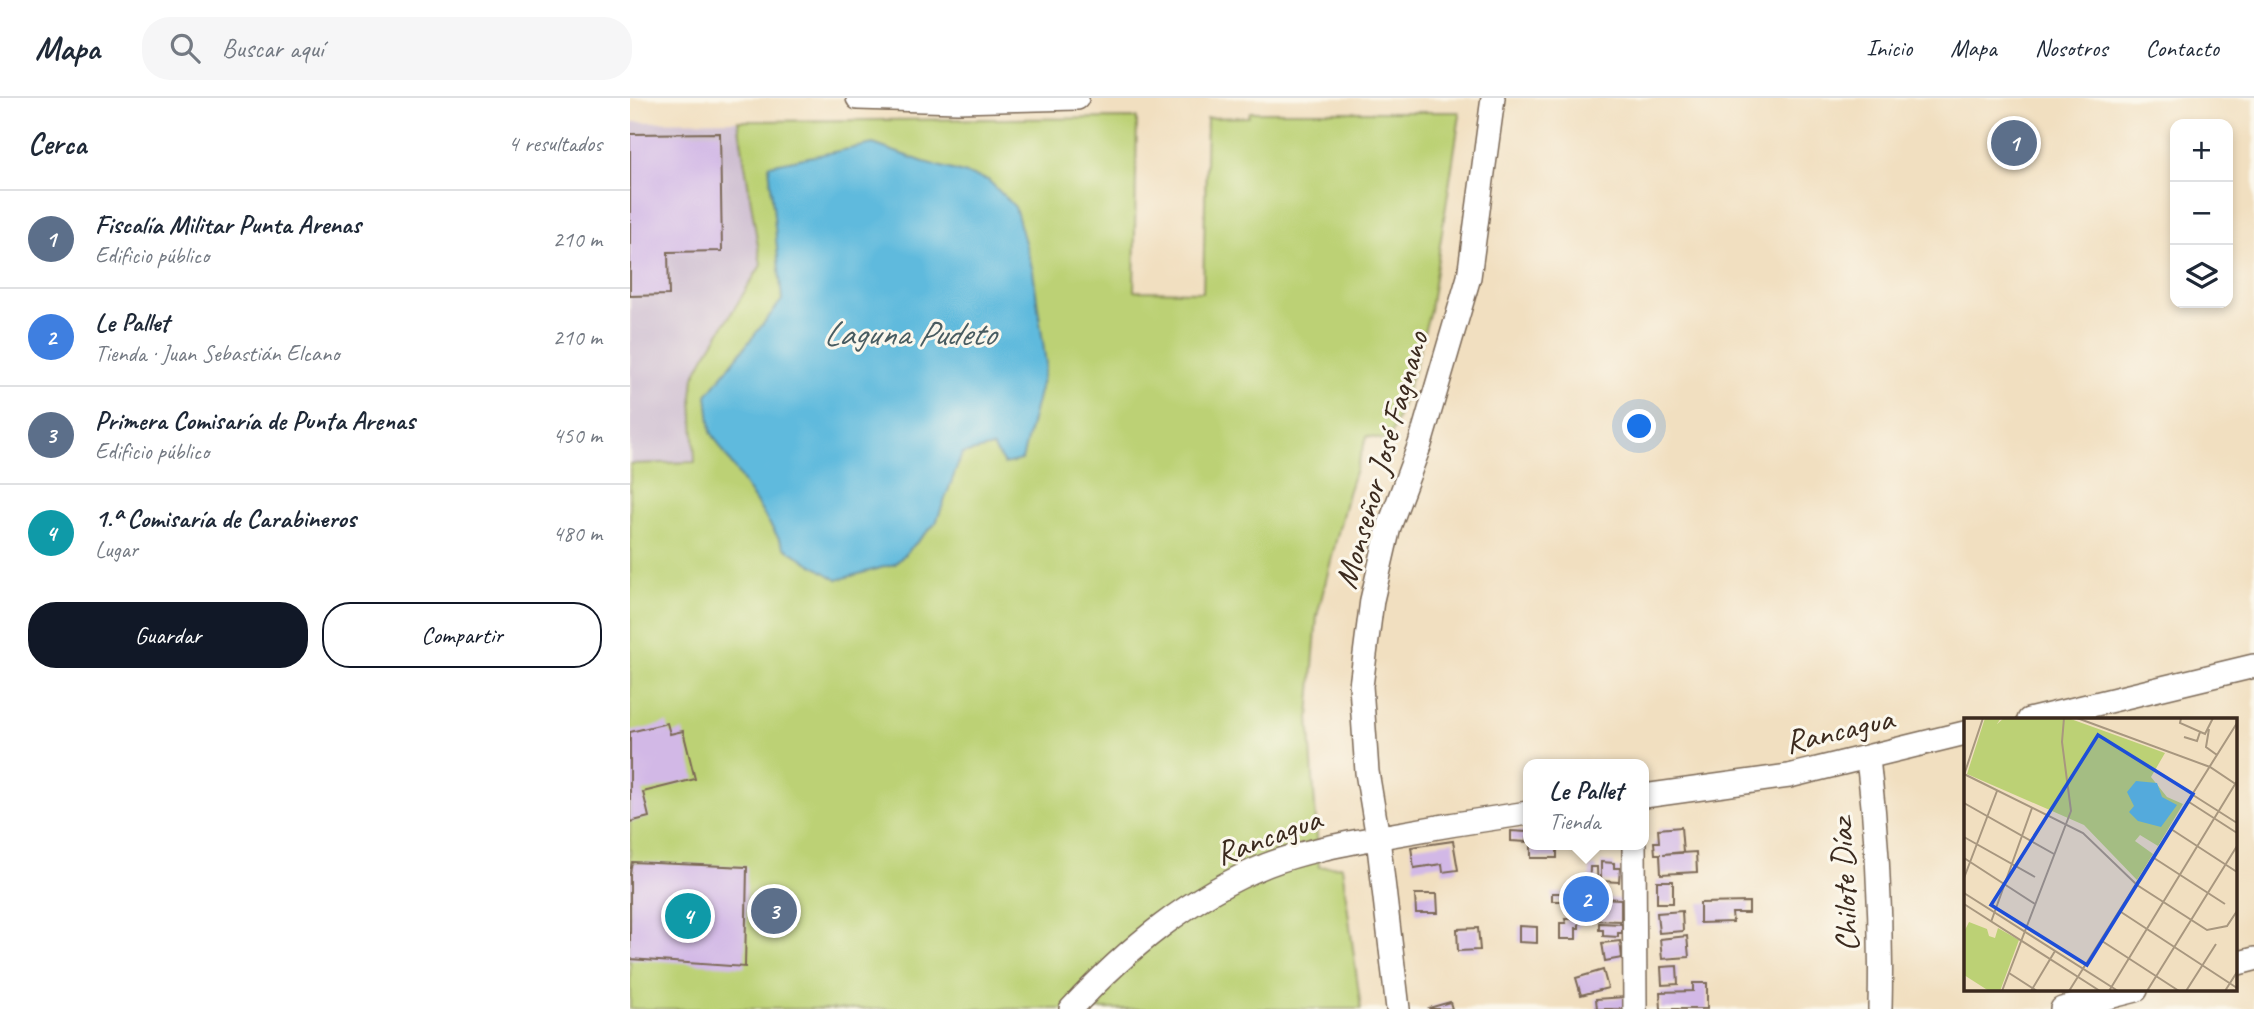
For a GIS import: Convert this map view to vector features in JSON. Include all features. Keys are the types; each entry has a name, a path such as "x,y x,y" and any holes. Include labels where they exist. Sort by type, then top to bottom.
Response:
{"street":[{"path":"859,98 1077,98"},
{"name":"Monseñor José Fagnano","path":"1398,1009 1378,838 1367,772 1361,686 1373,600 1389,527 1420,444 1469,277 1493,98"},
{"path":"2058,717 2254,666"},
{"name":"Rancagua","path":"1649,795 1789,776 1964,733"},
{"name":"Chilote Díaz","path":"1868,758 1877,829 1881,911 1880,1009"},
{"name":"Rancagua","path":"1071,1009 1103,975 1147,936 1224,885 1268,865 1306,852 1523,814"},
{"path":"1634,850 1635,1009"},
{"path":"2236,964 2254,959"},
{"path":"2062,1009 2128,992"}],"shaded area":[{"path":"738,121 765,284 694,377 695,462 630,464 630,122"}],"green space":[{"path":"1250,112 1459,112 1460,115 1430,310 1414,370 1389,441 1367,436 1348,493 1317,616 1309,717 1319,867 1342,866 1361,1009 630,1009 630,464 695,462 692,397 694,377 761,265 738,121 1137,118 1134,291 1203,292 1207,118 1249,117"}],"water":[{"name":"Laguna Pudeto","path":"873,144 988,180 1015,207 1033,271 1046,364 1022,460 1004,464 993,447 962,454 936,523 895,564 837,580 785,548 711,432 707,395 782,300 769,165"}],"building":[{"path":"720,133 722,251 668,252 669,295 630,296 630,134"},
{"path":"667,723 670,734 683,731 695,779 643,792 649,817 630,822 630,732"},
{"path":"1681,827 1683,852 1663,854 1696,852 1697,872 1661,874 1660,854 1655,854 1654,842 1659,842 1658,829"},
{"path":"1511,831 1523,832 1523,842 1511,841"},
{"path":"1453,841 1458,870 1443,872 1442,864 1414,868 1411,847"},
{"path":"1531,850 1557,850 1557,858 1531,858"},
{"path":"632,862 747,867 745,967 630,959"},
{"path":"1601,862 1614,863 1614,868 1620,868 1619,882 1601,881"},
{"path":"1590,867 1597,867 1598,896 1589,896"},
{"path":"1657,881 1673,881 1673,903 1657,903"},
{"path":"1552,893 1562,893 1562,901 1552,901"},
{"path":"1576,893 1589,894 1586,907 1569,906 1569,896 1576,896"},
{"path":"1415,894 1437,894 1438,913 1416,913"},
{"path":"1597,898 1621,899 1621,921 1591,920 1591,904 1596,904"},
{"path":"1749,902 1749,913 1732,913 1733,922 1700,923 1700,903"},
{"path":"1682,911 1683,931 1659,933 1657,913"},
{"path":"1565,919 1579,919 1576,939 1560,939 1560,923 1566,923"},
{"path":"1599,923 1622,924 1622,933 1618,933 1618,937 1603,936"},
{"path":"1519,926 1537,927 1537,943 1519,942"},
{"path":"1478,928 1480,950 1458,951 1457,929"},
{"path":"1687,936 1689,957 1662,959 1660,939"},
{"path":"1620,941 1622,958 1605,961 1602,943"},
{"path":"1677,966 1678,984 1662,985 1661,967"},
{"path":"1603,970 1608,988 1581,995 1576,978"},
{"path":"1693,983 1707,983 1707,1009 1661,1009 1660,992 1693,991"},
{"path":"1625,997 1626,1009 1597,1009 1596,999"},
{"path":"1450,1002 1452,1009 1429,1008"}],"place":[{"name":"Fiscalía Militar Punta Arenas","path":"2014,143"},
{"name":"Le Pallet","path":"1586,899"},
{"name":"Primera Comisaría de Punta Arenas","path":"774,911"},
{"name":"1.ª Comisaría de Carabineros","path":"688,916"}]}
